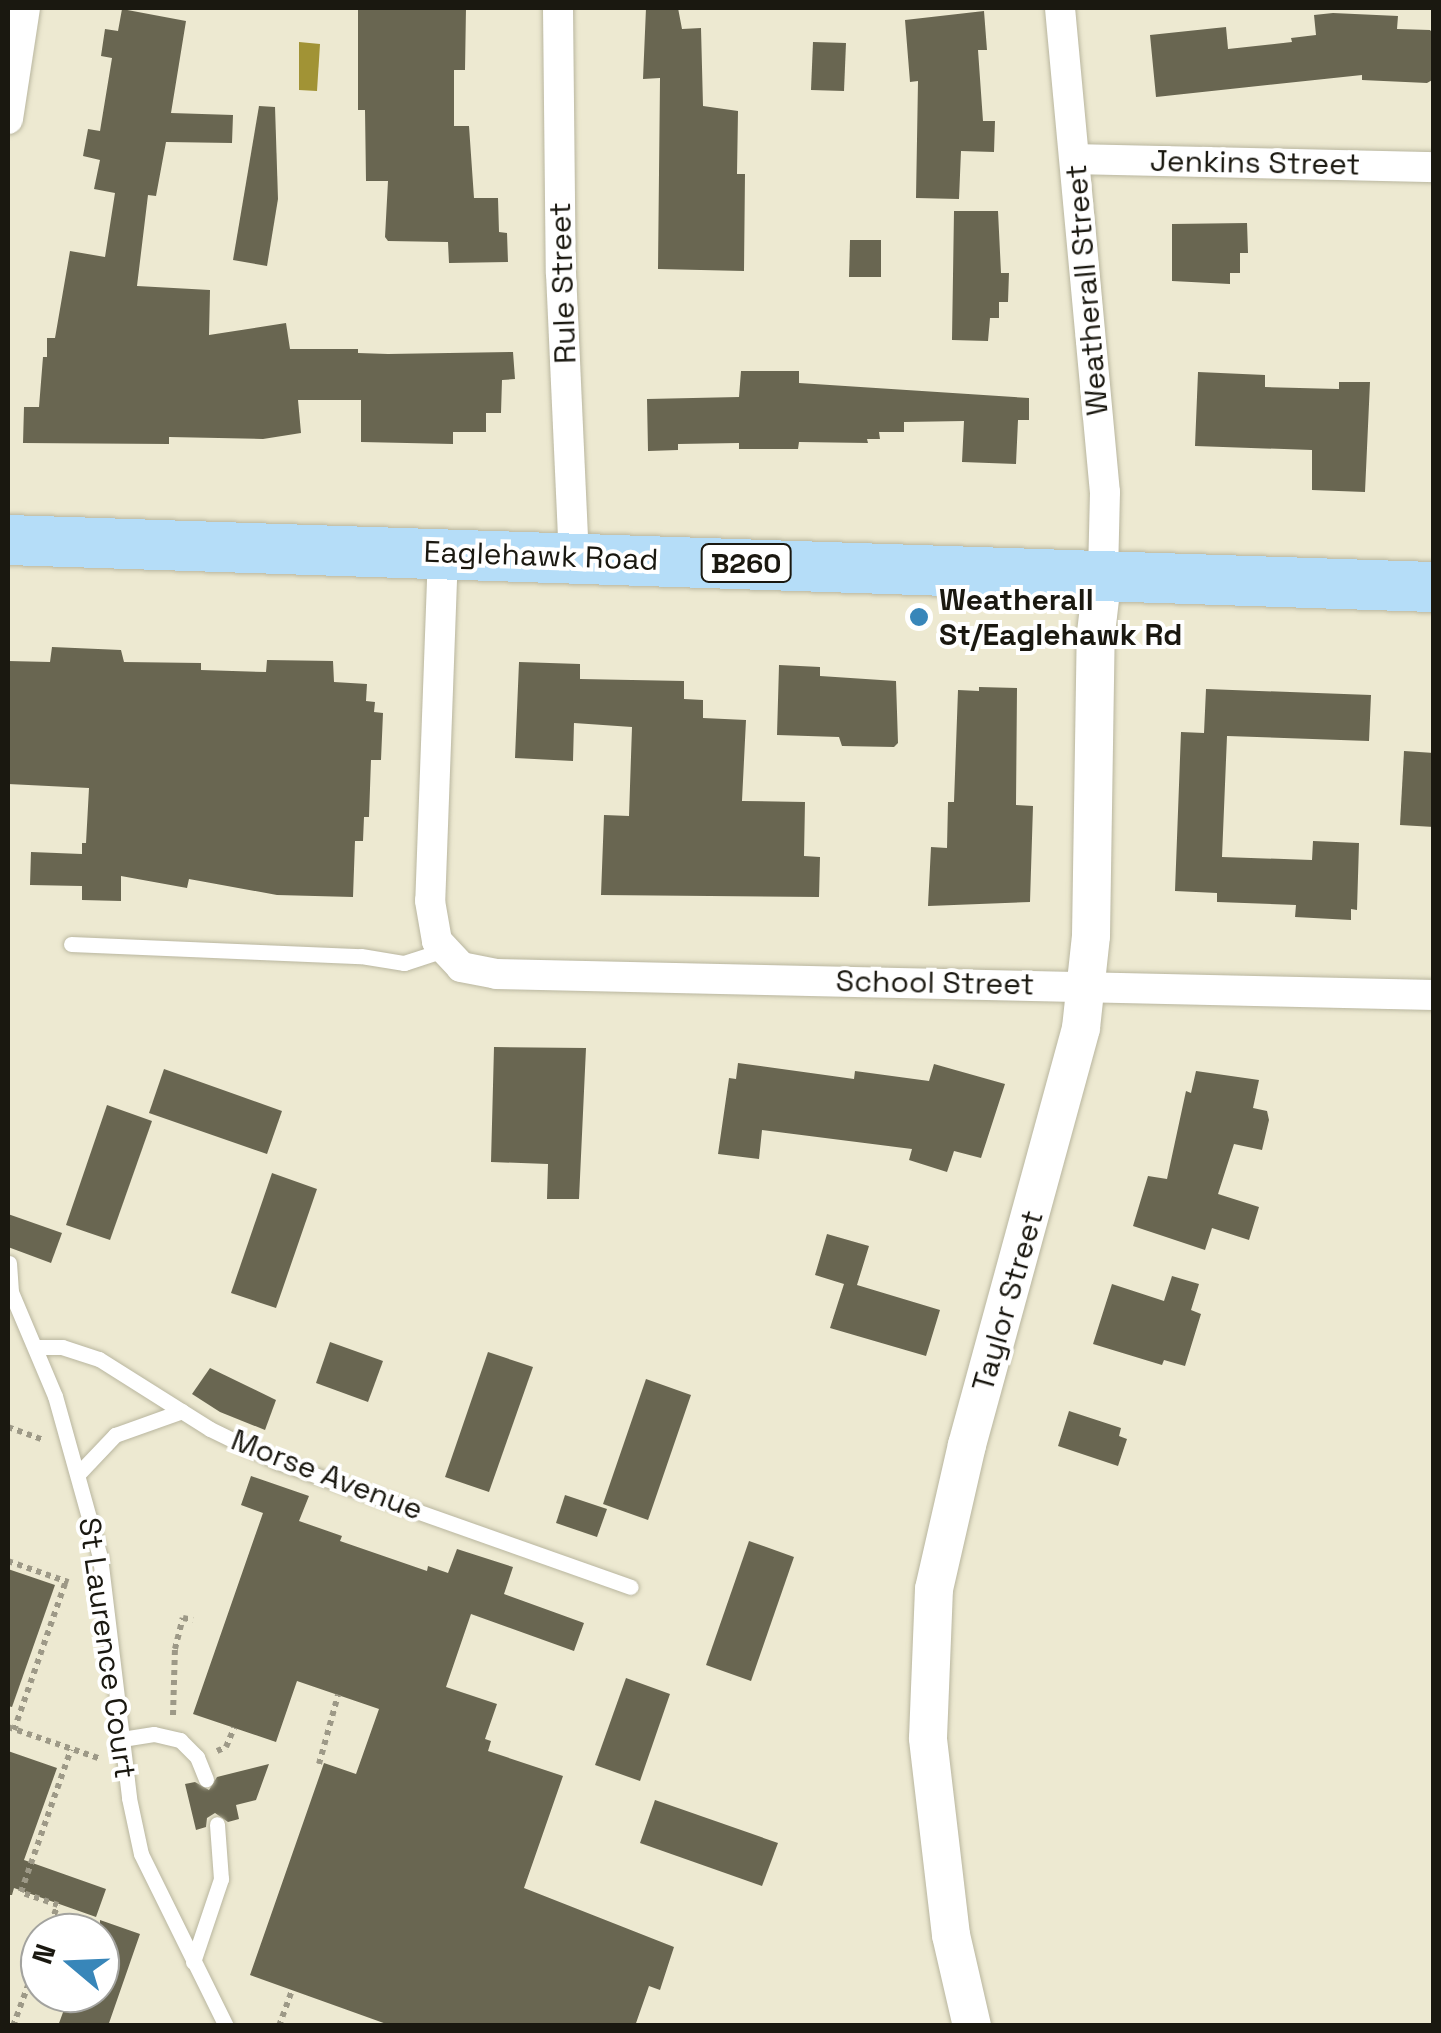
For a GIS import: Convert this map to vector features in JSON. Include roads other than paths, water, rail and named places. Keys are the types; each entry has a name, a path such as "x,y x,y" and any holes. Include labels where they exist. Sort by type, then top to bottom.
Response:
{"main road":[{"name":"Eaglehawk Road","path":"8,540 1434,586"}],"street":[{"path":"8,119 25,8"},
{"name":"Rule Street","path":"558,8 561,273 574,558"},
{"name":"Weatherall Street","path":"1060,8 1105,492 1102,573"},
{"name":"Jenkins Street","path":"1076,159 1434,167"},
{"path":"442,951 430,901 443,553"},
{"name":"Taylor Street","path":"972,2026 951,1935 928,1738 934,1590 966,1446 1071,1080 1088,986 1096,633 1102,573"},
{"name":"School Street","path":"442,951 461,967 496,974 1434,995"}],"lane":[{"path":"71,944 361,956 404,963 442,951"},
{"name":"St Laurence Court","path":"9,1263 9,1291 35,1346 78,1474 105,1594 125,1767 141,1854 226,2026"},
{"name":"Morse Avenue","path":"35,1346 62,1347 99,1359 182,1411 278,1462 631,1587"},
{"path":"78,1474 115,1435 182,1411"},
{"path":"122,1739 172,1736 193,1752 206,1779"},
{"path":"193,1962 221,1880 217,1824"}],"place":[{"name":"Weatherall St/Eaglehawk Rd","path":"919,617"}]}
